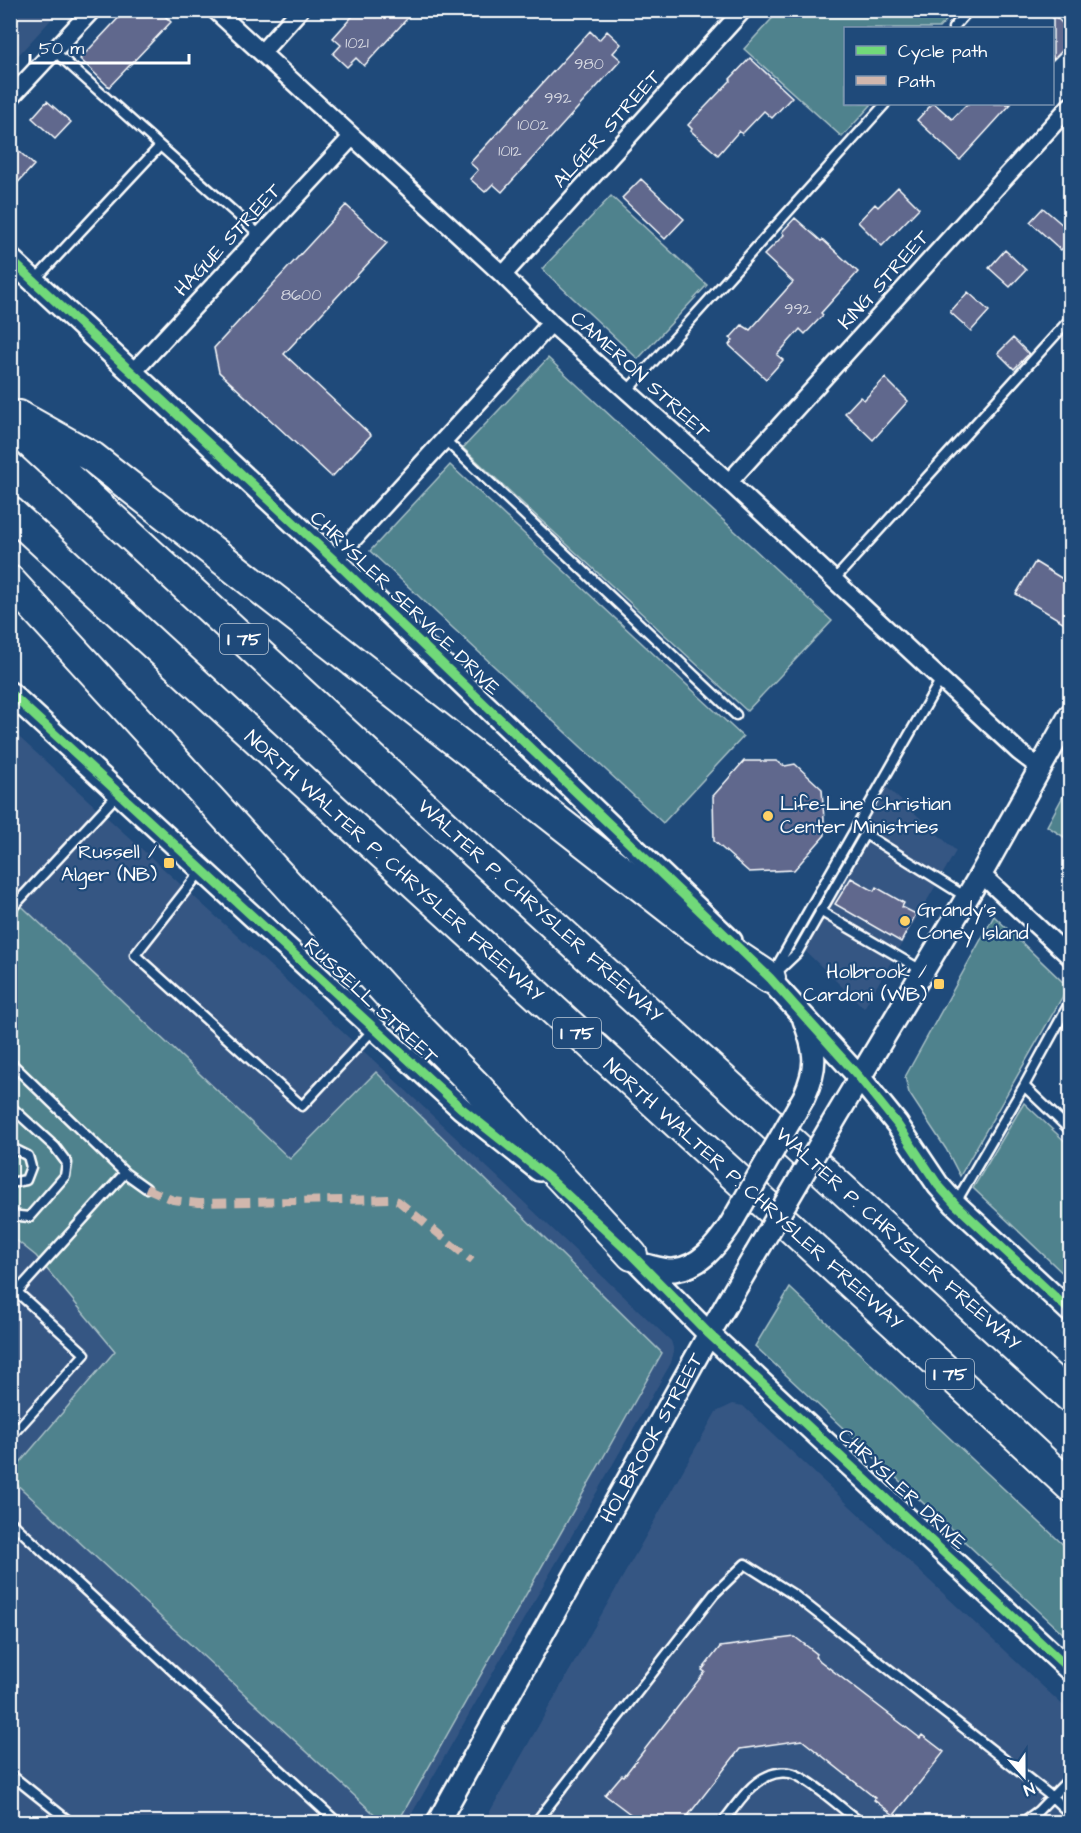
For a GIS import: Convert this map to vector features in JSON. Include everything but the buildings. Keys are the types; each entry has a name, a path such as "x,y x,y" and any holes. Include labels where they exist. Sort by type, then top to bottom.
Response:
{"highway":[{"path":"10,412 92,457 692,926 774,982"},
{"name":"WALTER P. CHRYSLER FREEWAY","path":"10,424 477,855 1071,1397"},
{"name":"NORTH WALTER P. CHRYSLER FREEWAY","path":"10,512 1071,1486"},
{"path":"10,581 421,1030 478,1088 637,1260"}],"street":[{"path":"10,98 92,10"},
{"name":"CAMERON STREET","path":"215,10 503,275 550,322 729,482 1040,768"},
{"path":"262,52 300,10"},
{"name":"ALGER STREET","path":"503,275 743,10"},
{"name":"KING STREET","path":"729,482 1071,106"},
{"name":"HAGUE STREET","path":"133,372 352,137"},
{"name":"CHRYSLER SERVICE DRIVE","path":"10,259 334,560 774,982 859,1077"},
{"path":"334,560 550,322"},
{"name":"RUSSELL STREET","path":"10,693 460,1108 549,1178 637,1260 709,1334"},
{"name":"HOLBROOK STREET","path":"438,1822 709,1334 981,874 1071,715"},
{"path":"981,874 1071,957"},
{"path":"637,1260 674,1270 699,1260 714,1249 729,1227 804,1097 813,1077 815,1064 810,1034 801,1012"},
{"path":"859,1077 897,1124 938,1185 955,1204 1071,1311"},
{"name":"CHRYSLER DRIVE","path":"709,1334 1071,1670"}],"lane":[{"path":"954,27 969,10"},
{"path":"54,51 261,236"},
{"path":"627,391 884,105"},
{"path":"34,281 160,146"},
{"path":"834,580 1071,319"},
{"path":"444,439 736,715"},
{"path":"774,982 941,679"},
{"path":"10,910 119,793"},
{"path":"774,982 797,953 865,834 966,898"},
{"path":"202,869 135,955 302,1106 375,1029"},
{"path":"820,911 923,970"},
{"path":"955,1204 1071,1002"},
{"path":"10,1062 125,1173 146,1188"},
{"path":"1024,1086 1071,1130"},
{"path":"10,1106 56,1147 66,1163 65,1176 29,1217 10,1215"},
{"path":"10,1147 28,1156 31,1167 26,1180 10,1183"},
{"path":"10,1437 85,1354 13,1292 33,1274 125,1173"},
{"path":"10,1521 337,1822"},
{"path":"536,1822 714,1594 745,1564 794,1595 1071,1814"},
{"path":"723,1822 753,1786 767,1776 780,1773 794,1774 806,1780 860,1822"},
{"path":"10,1774 70,1822"},
{"path":"1023,1822 1038,1811 1071,1778"}],"shaded area":[{"path":"10,11 59,11 11,63"},
{"path":"10,729 382,1068 671,1341 674,1351 671,1363 407,1822 30,1822 11,1807"},
{"path":"884,785 956,851 864,1008 797,943"},
{"path":"733,1404 743,1406 1070,1712 1070,1822 484,1822 716,1412"}],"green space":[{"path":"779,10 955,11 940,27 844,27 844,105 871,105 842,137 744,49"},
{"path":"611,196 707,285 638,359 542,269"},
{"path":"548,358 832,621 747,711 463,448"},
{"path":"450,465 743,737 663,823 370,551"},
{"path":"1070,783 1070,841 1047,826"},
{"path":"10,895 290,1159 376,1072 662,1353 398,1822 383,1822 11,1479 11,1473 115,1351 36,1256 11,1236"},
{"path":"994,916 1068,987 960,1176 946,1149 909,1093 905,1077"},
{"path":"1024,1103 1070,1146 1070,1280 973,1188"},
{"path":"790,1288 1070,1551 1070,1640 755,1346"}],"marked path":[{"path":"146,1188 173,1200 199,1203 392,1199 398,1201 472,1261"}],"cycle path":[{"path":"10,259 334,560 770,978 859,1077 897,1124 938,1185 955,1204 1070,1311"},
{"path":"10,693 461,1108 549,1178 632,1255 709,1334 1070,1670"}],"place":[{"name":"Life-Line Christian Center Ministries","path":"768,816"},
{"name":"Russell / Alger (NB)","path":"169,863"},
{"name":"Grandy's Coney Island","path":"905,921"},
{"name":"Holbrook / Cardoni (WB)","path":"939,984"}]}
